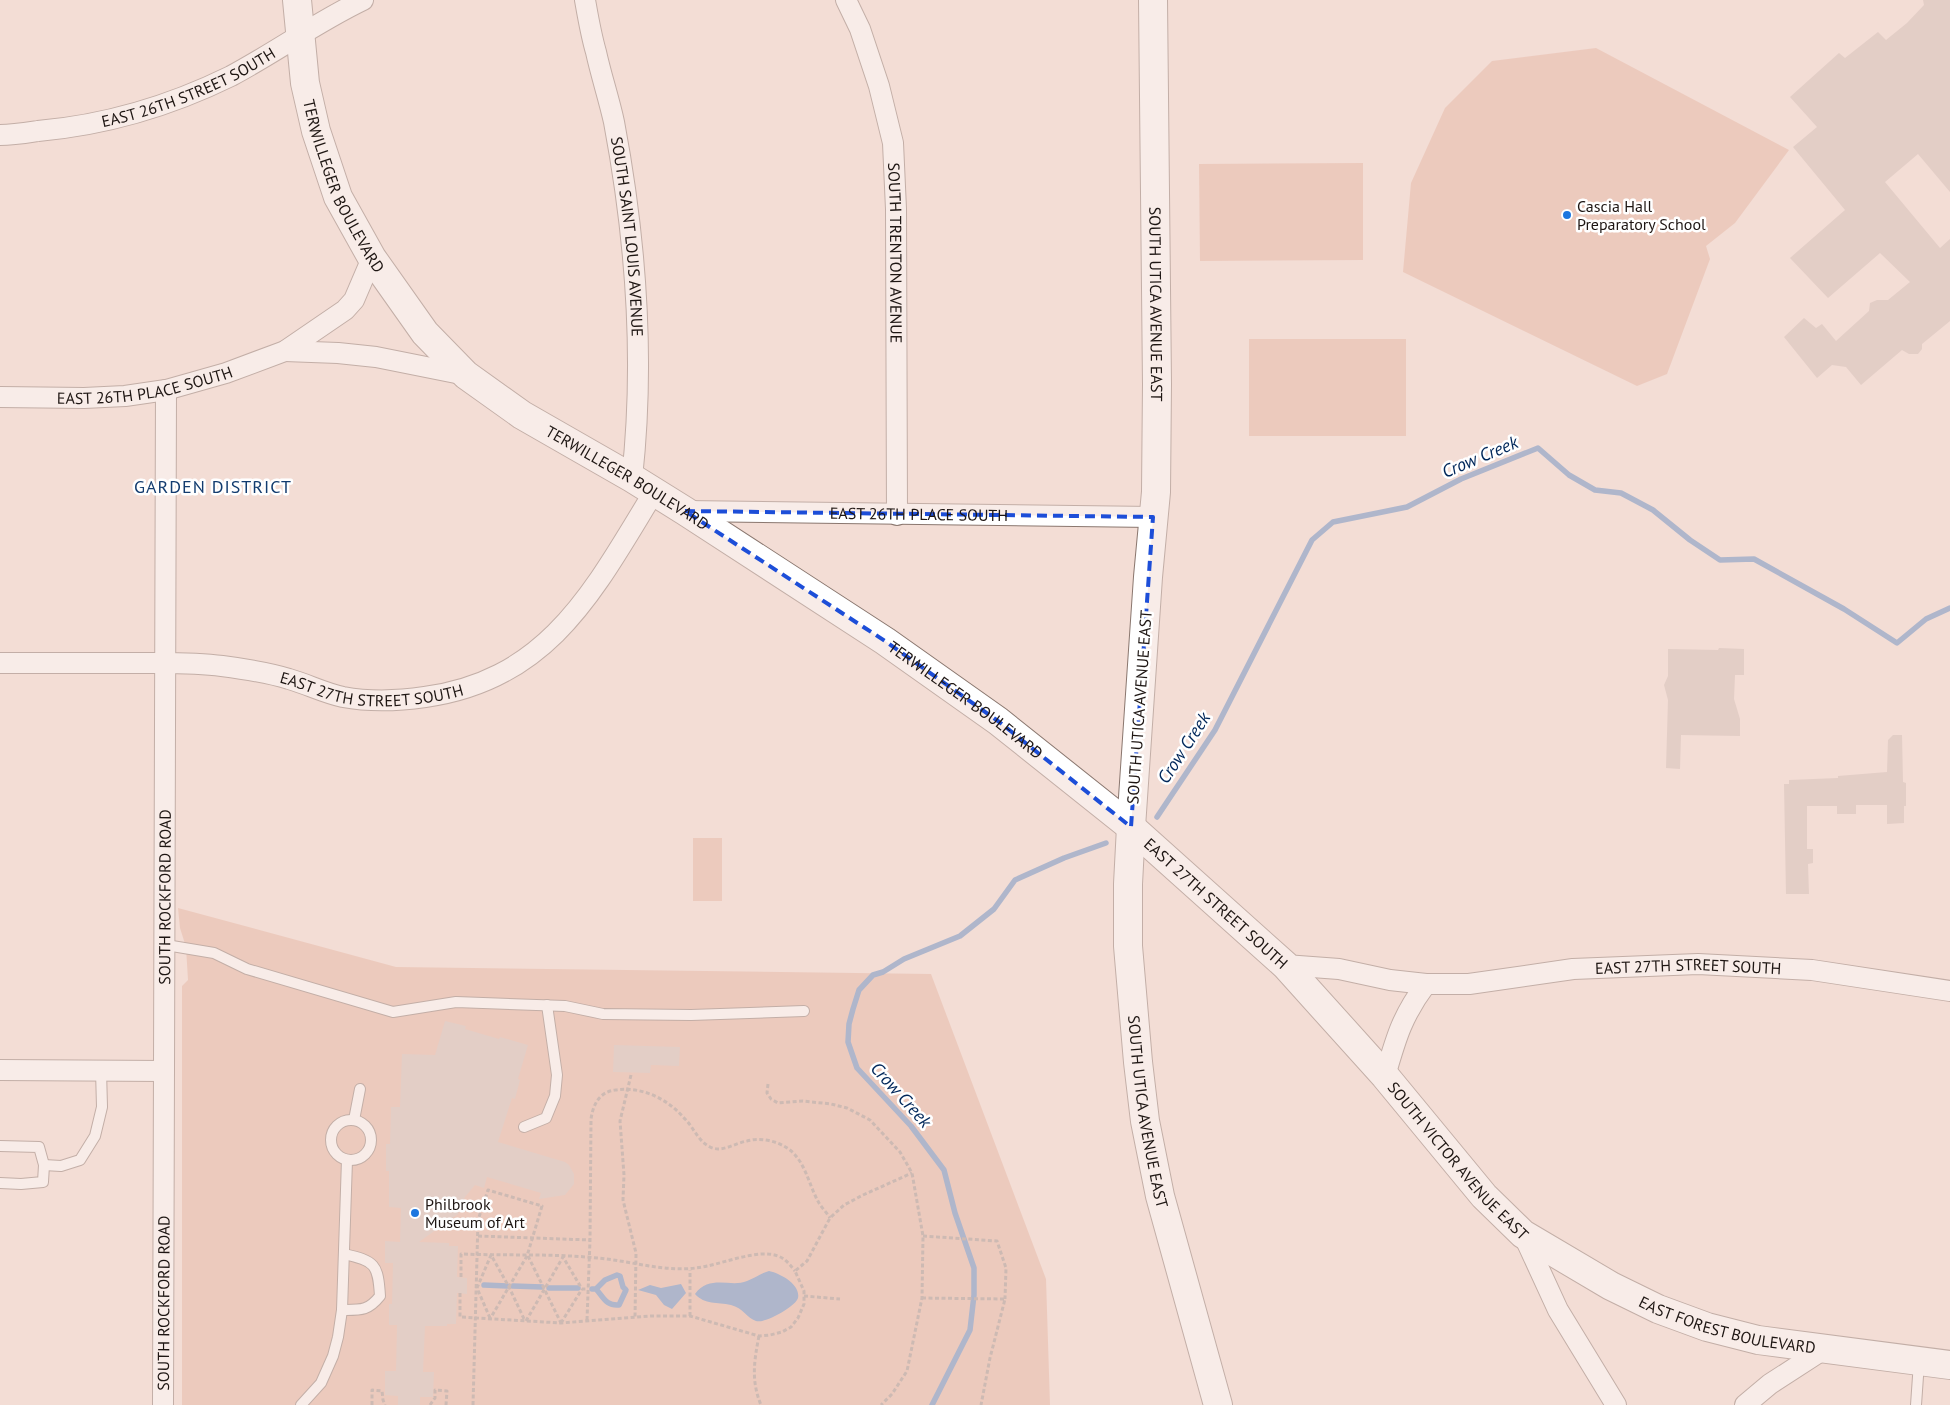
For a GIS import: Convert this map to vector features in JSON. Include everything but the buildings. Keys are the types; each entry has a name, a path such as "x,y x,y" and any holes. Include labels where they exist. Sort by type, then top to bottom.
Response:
{"street":[{"name":"TERWILLEGER BOULEVARD","path":"297,0 305,83 316,131 338,196 372,258 425,333 466,375 522,415 685,511 885,641 998,721 1131,827"},
{"name":"EAST 26TH STREET SOUTH","path":"0,134 91,125 130,116 190,95 232,75 333,15 363,0"},
{"name":"SOUTH SAINT LOUIS AVENUE","path":"585,0 595,50 614,121 624,185 638,328 636,441 643,485"},
{"name":"SOUTH TRENTON AVENUE","path":"846,0 860,29 879,86 893,143 896,209 897,515"},
{"name":"SOUTH UTICA AVENUE EAST","path":"1153,0 1157,384 1156,492 1148,577 1131,827 1128,884 1128,946 1145,1121 1166,1222 1218,1405"},
{"name":"EAST 26TH PLACE SOUTH","path":"0,397 84,398 125,396 166,390 226,374 285,351 345,310 354,300 372,258"},
{"name":"EAST 26TH PLACE SOUTH","path":"285,351 332,352 376,357 466,375"},
{"name":"SOUTH ROCKFORD ROAD","path":"163,1405 166,945 166,390"},
{"name":"EAST 27TH STREET SOUTH","path":"0,663 166,663 220,665 258,671 343,697 375,700 409,699 466,688 506,671 537,650 561,629 580,608 601,580 643,485"},
{"name":"EAST 26TH PLACE SOUTH","path":"685,511 1153,517"},
{"name":"EAST 27TH STREET SOUTH","path":"1131,827 1284,965 1339,969 1390,980 1426,984 1469,984 1573,969 1698,964 1812,970 1950,991"},
{"name":"SOUTH VICTOR AVENUE EAST","path":"1284,965 1385,1076 1484,1196 1523,1234 1558,1310 1616,1405"},
{"path":"1385,1076 1399,1028 1410,1005 1426,984"},
{"path":"0,1070 164,1071"},
{"name":"EAST FOREST BOULEVARD","path":"1523,1234 1611,1286 1658,1309 1707,1328 1758,1340 1950,1365"},
{"path":"1745,1405 1770,1384 1824,1349"}],"lane":[{"path":"166,945 214,953 247,969 393,1012 456,1002 565,1006 603,1014 691,1015 804,1010"},
{"path":"524,1127 546,1118 555,1096 557,1075 547,1006"},
{"path":"44,1165 61,1166 80,1160 95,1136 102,1107 102,1070"},
{"path":"354,1120 360,1090"},
{"path":"345,1120 354,1120 369,1130 371,1143 364,1155 358,1159 346,1160 334,1153 331,1147 331,1134 338,1123 345,1120"},
{"path":"0,1146 39,1147 44,1165 42,1182 0,1183"},
{"path":"301,1405 321,1383 328,1371 333,1356 342,1310 346,1160"},
{"path":"342,1310 363,1310 373,1305 380,1296 379,1274 371,1262 344,1254"},
{"path":"1916,1405 1919,1361"}],"path":[{"path":"631,1075 620,1121 624,1175 623,1200 634,1242 636,1265 635,1318"},
{"path":"768,1084 768,1093 771,1099 778,1103 803,1101 831,1104 847,1108 870,1120 900,1152 912,1173 923,1236 922,1298 907,1371 892,1394 881,1405"},
{"path":"587,1320 590,1240 590,1119 593,1105 601,1096 610,1091 642,1091 659,1097 685,1119 701,1141 711,1148 719,1149 748,1140 763,1140 777,1143 790,1150 798,1159 819,1203 830,1218"},
{"path":"796,1270 807,1261 830,1218 844,1205 912,1173"},
{"path":"473,1405 478,1220 488,1190 542,1206 528,1256 490,1318"},
{"path":"478,1236 590,1240"},
{"path":"923,1236 996,1241 1006,1268 1005,1299 990,1358 981,1405"},
{"path":"460,1294 460,1317 561,1323 652,1316 690,1316 759,1336 782,1332 791,1326 798,1318 804,1304 804,1291 796,1270 778,1256 766,1254 690,1269 636,1265 606,1259 461,1254 461,1277"},
{"path":"491,1255 525,1321"},
{"path":"490,1318 477,1288 491,1255"},
{"path":"528,1256 561,1323"},
{"path":"525,1321 563,1257"},
{"path":"563,1257 582,1289"},
{"path":"690,1269 692,1286 690,1316"},
{"path":"582,1289 588,1289"},
{"path":"561,1323 582,1289"},
{"path":"804,1296 840,1299"},
{"path":"922,1298 1005,1299"},
{"path":"759,1336 753,1365 754,1382 761,1405"},
{"path":"372,1405 372,1390 382,1391 382,1400 385,1405"},
{"path":"430,1405 435,1398 435,1390 446,1391 446,1405"}],"highlighted area":[{"path":"685,511 1153,517 1131,827 998,721 885,641"}],"shaded area":[{"path":"1596,48 1789,150 1735,223 1706,246 1710,259 1667,374 1637,386 1403,272 1411,183 1445,108 1492,61"},
{"path":"1363,163 1363,260 1200,261 1199,164"},
{"path":"1249,339 1406,339 1406,436 1249,436"},
{"path":"693,838 722,838 722,901 693,901"},
{"path":"178,908 396,967 931,974 1046,1279 1050,1405 182,1405 182,986 188,980 186,947 180,928"}],"water":[{"path":"769,1271 778,1274 793,1284 798,1293 798,1298 786,1310 766,1320 756,1321 735,1306 707,1302 695,1294 707,1285 714,1283 741,1283"},
{"path":"681,1284 686,1293 672,1309 664,1305 656,1295 638,1290 650,1285 661,1288"}],"waterway":[{"name":"Crow Creek","path":"1157,817 1215,730 1312,540 1333,522 1407,507 1461,479 1538,448 1569,475 1595,490 1621,493 1653,510 1690,540 1720,560 1754,559 1844,609 1897,643 1926,619 1950,608"},
{"name":"Crow Creek","path":"932,1405 970,1330 974,1295 974,1268 955,1213 944,1170 911,1126 857,1068 848,1042 849,1024 853,1009 859,990 873,975 883,972 904,959 960,936 994,909 1015,880 1064,858 1106,843"},
{"path":"592,1289 596,1289 606,1301 615,1305 619,1305 626,1290 623,1287 620,1276 617,1275 605,1280 596,1289"},
{"path":"484,1285 507,1286"},
{"path":"513,1286 542,1287"},
{"path":"549,1288 578,1288"}],"place":[{"name":"Cascia Hall Preparatory School","path":"1567,215"},
{"name":"Philbrook Museum of Art","path":"415,1213"}],"district":[{"name":"GARDEN DISTRICT","path":"213,487"}]}
